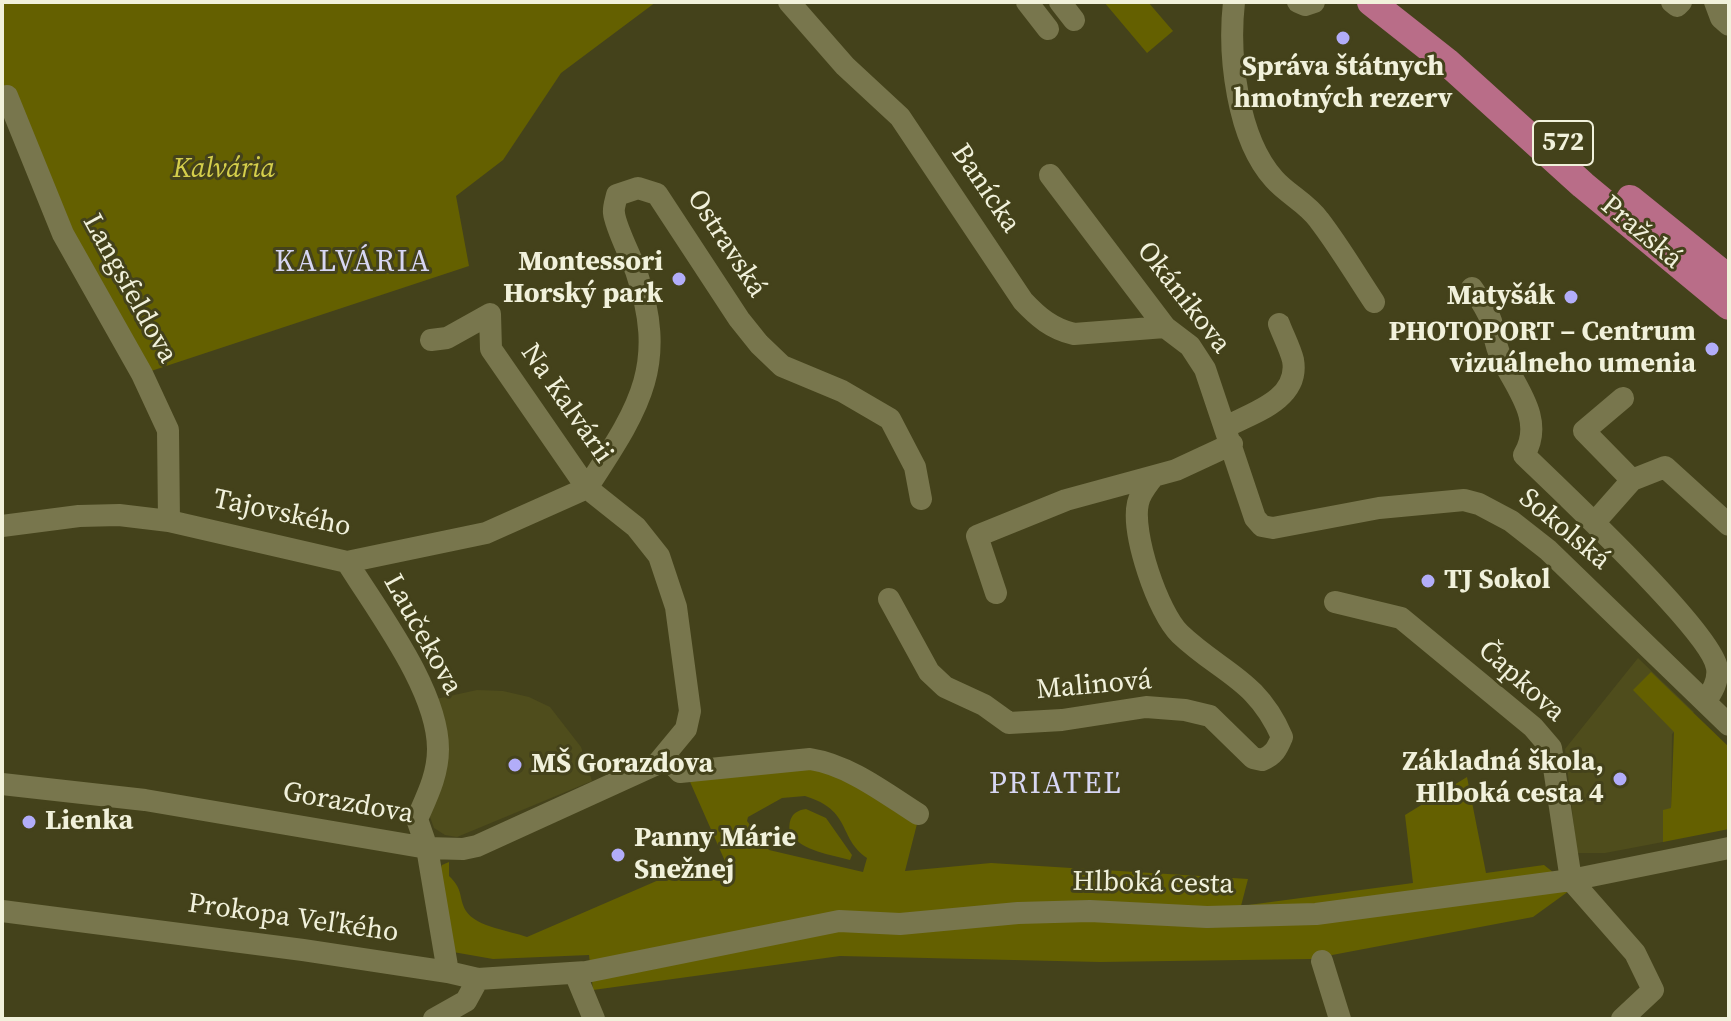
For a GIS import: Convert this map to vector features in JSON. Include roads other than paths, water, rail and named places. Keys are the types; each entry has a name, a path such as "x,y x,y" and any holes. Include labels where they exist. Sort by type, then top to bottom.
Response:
{"main road":[{"name":"Pražská","path":"1371,2 1447,62 1583,185 1729,306"},
{"name":"Pražská","path":"1401,2 1590,167 1729,279"}],"street":[{"name":"Banícka","path":"789,2 845,66 900,117 1023,301 1035,313 1060,331 1074,334 1165,327"},
{"path":"1027,2 1048,29"},
{"path":"1060,2 1074,20"},
{"path":"1234,2 1232,51 1236,87 1257,156 1275,180 1318,218 1374,302"},
{"path":"1298,2 1305,5 1314,2"},
{"path":"1672,2 1677,6 1681,2"},
{"path":"1715,2 1717,12 1729,25"},
{"name":"Langsfeldova","path":"2,97 7,96 63,234 142,374 168,430 169,521"},
{"name":"Okánikova","path":"1050,175 1165,327 1182,338 1201,360 1255,518 1262,526 1273,528 1346,514"},
{"name":"Ostravská","path":"587,488 632,418 646,376 650,351 647,307 614,213 617,195 638,188 657,194 739,319 782,366 842,391 890,419 915,467 921,499"},
{"name":"Sokolská","path":"1472,288 1487,311 1499,355 1517,382 1532,421 1530,445 1524,455 1684,617 1712,652 1718,670 1712,693 1705,701"},
{"name":"Na Kalvárii","path":"431,340 447,338 490,314 491,349 587,488 650,541 659,556 670,584 682,640 689,721 665,756"},
{"path":"996,593 977,536 1066,500 1176,470 1228,436 1277,400 1292,383 1293,361 1279,324"},
{"path":"1623,398 1584,431 1632,480 1665,467 1729,525"},
{"name":"Malinová","path":"889,599 929,672 945,687 984,705 1009,723 1062,720 1146,707 1185,710 1210,716 1253,758 1262,760 1271,756 1282,737 1271,713 1238,677 1180,635 1165,616 1144,556 1137,503 1153,477"},
{"name":"Sokolská","path":"1594,523 1632,480"},
{"name":"Tajovského","path":"2,526 79,516 119,515 169,521 347,562 486,533 587,488"},
{"name":"Sokolská","path":"1346,514 1464,500 1495,511 1548,550 1729,725"},
{"name":"Laučekova","path":"347,562 427,695 431,710 438,747 436,768 433,785 417,819 427,848 448,972"},
{"name":"Čapkova","path":"1335,602 1401,618 1533,727 1551,748 1571,880"},
{"path":"665,756 680,772 810,759 825,761 869,783 918,814"},
{"name":"Gorazdova","path":"2,784 145,800 427,848 463,849 477,846 635,776 665,756"},
{"name":"Hlboká cesta","path":"575,973 839,921 900,924 1018,913 1090,911 1207,917 1316,914 1571,880 1729,848"},
{"path":"1571,880 1635,953 1653,990 1622,1019"},
{"name":"Prokopa Veľkého","path":"2,911 303,950 478,979 575,973"},
{"path":"1322,961 1340,1019"},
{"path":"575,973 594,1019"},
{"path":"434,1019 466,1001 478,979"}],"place":[{"name":"Správa štátnych hmotných rezerv","path":"1343,38"},
{"name":"Montessori Horský park","path":"679,279"},
{"name":"Matyšák","path":"1571,297"},
{"name":"PHOTOPORT – Centrum vizuálneho umenia","path":"1712,349"},
{"name":"TJ Sokol","path":"1428,581"},
{"name":"MŠ Gorazdova","path":"515,765"},
{"name":"Základná škola, Hlboká cesta 4","path":"1620,779"},
{"name":"Lienka","path":"29,822"},
{"name":"Panny Márie Snežnej","path":"618,855"}],"district":[{"name":"KALVÁRIA","path":"353,263"},
{"name":"PRIATEĽ","path":"1056,785"}],"park label":[{"name":"Kalvária","path":"224,170"}]}
